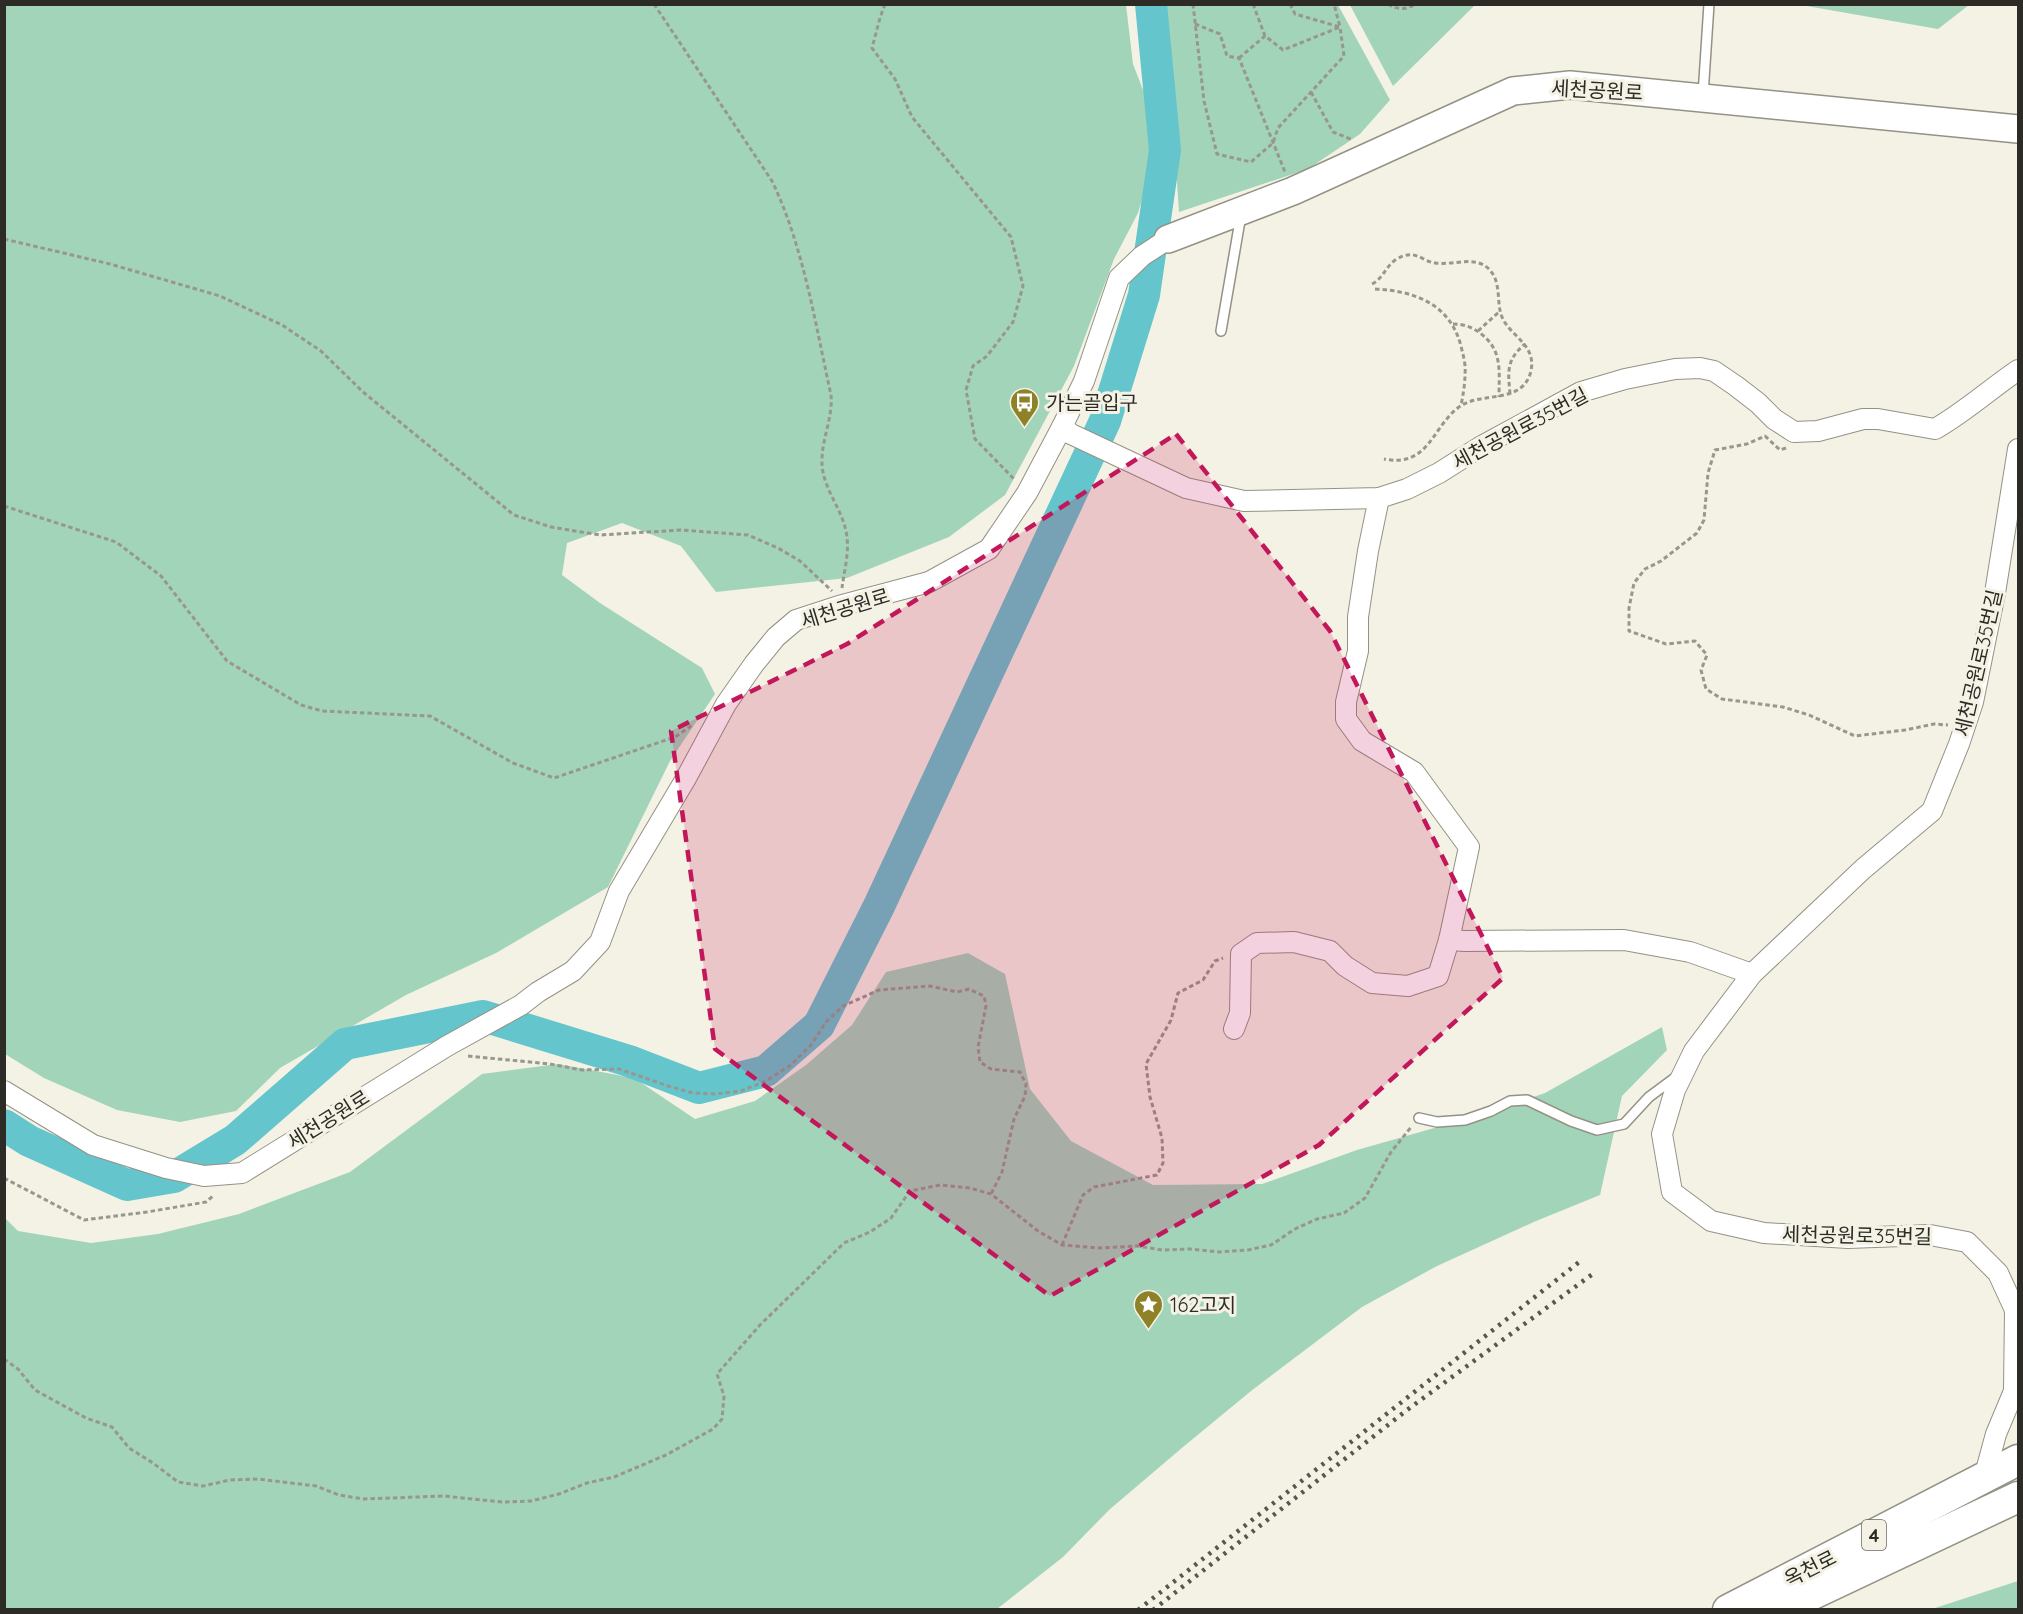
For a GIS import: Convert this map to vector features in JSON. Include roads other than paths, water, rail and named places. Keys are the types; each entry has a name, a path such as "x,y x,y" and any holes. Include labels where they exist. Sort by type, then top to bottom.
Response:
{"main road":[{"name":"옥천로","path":"1728,1610 2019,1460"},
{"name":"옥천로","path":"1779,1610 2019,1497"}],"street":[{"name":"세천공원로","path":"4,1091 93,1145 166,1168 204,1176 242,1173 447,1046 521,1005 573,971 600,942 619,891 685,780 726,704 776,637 796,620 929,582 989,549 1066,431 1119,278 1142,256 1168,239 1293,191 1514,91 1570,85 2019,129"},
{"name":"세천공원로35번길","path":"1066,431 1185,488 1244,501 1379,498 1407,489 1439,473 1480,447 1581,392 1625,379 1675,369 1700,368 1714,371 1794,432 1818,431 1863,419 1878,419 1935,429 1959,415 1993,387 2019,370"},
{"name":"세천공원로35번길","path":"1983,1478 1996,1434 2014,1391 2015,1310 1998,1273 1967,1242 1930,1234 1848,1238 1764,1233 1711,1221 1672,1192 1662,1134 1674,1090 1695,1051 1752,974 1863,869 1932,811 1973,702 1985,652 2019,449"},
{"path":"1234,1029 1240,1013 1241,954 1257,944 1294,942 1330,951 1345,966 1372,983 1408,986 1438,976 1449,940 1469,847 1414,772 1362,741 1346,719 1346,702 1358,651 1358,617 1379,498"},
{"path":"1449,940 1624,940 1690,952 1752,974"}],"lane":[{"path":"1703,98 1709,4"},
{"path":"1221,331 1242,210"},
{"path":"1419,1118 1437,1122 1465,1120 1491,1111 1510,1101 1527,1100 1570,1121 1597,1130 1624,1124 1649,1097 1685,1070"}],"waterway":[{"path":"4,1125 29,1141 127,1185 174,1177 235,1140 345,1044 483,1016 629,1061 699,1088 766,1071 819,1025 879,906 1105,421 1144,295 1165,150 1151,4"}],"railway":[{"path":"1138,1610 1583,1259"},
{"path":"1153,1610 1407,1410 1594,1273"}],"place":[{"name":"가는골입구","path":"1025,428"},
{"name":"162고지","path":"1149,1330"}]}
